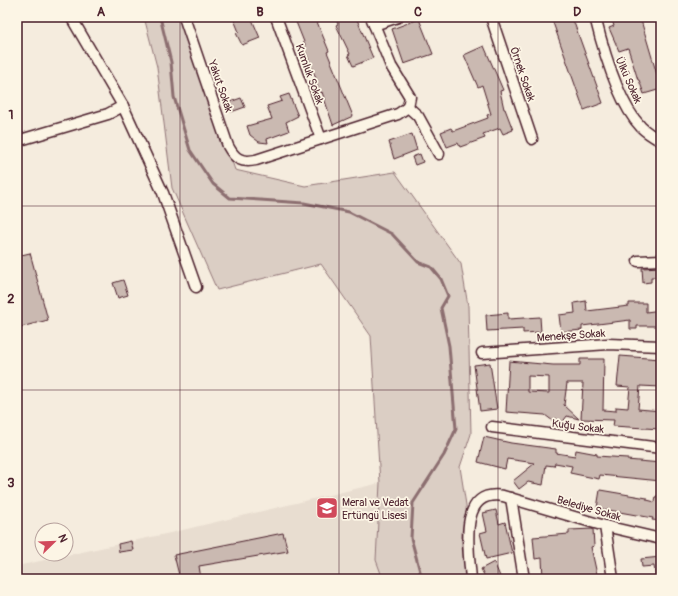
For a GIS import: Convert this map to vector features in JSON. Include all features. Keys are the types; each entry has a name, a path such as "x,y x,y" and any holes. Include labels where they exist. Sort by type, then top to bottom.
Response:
{"street":[{"path":"71,17 123,106 163,193 196,287"},
{"name":"Yakut Sokak","path":"184,17 228,146 238,160 246,162 256,160 321,139"},
{"name":"Kumluk Sokak","path":"276,17 321,139"},
{"path":"321,139 398,114 408,107 410,97 391,66 372,21 398,17"},
{"name":"Örnek Sokak","path":"491,17 532,139"},
{"name":"Ülkü Sokak","path":"595,17 606,58 626,105 642,128 661,141"},
{"path":"17,141 108,114 123,106"},
{"path":"408,107 418,116 439,154"},
{"path":"638,261 661,260"},
{"name":"Menekşe Sokak","path":"482,353 608,344 661,346"},
{"name":"Kuğu Sokak","path":"492,428 661,448"},
{"name":"Belediye Sokak","path":"471,579 469,538 472,510 478,502 486,496 497,495 511,498 604,526 661,539"},
{"path":"511,498 524,579"},
{"path":"604,526 613,579"}],"shaded area":[{"path":"144,17 189,17 211,101 235,170 305,186 395,172 461,264 468,306 471,434 460,467 466,505 471,579 383,579 376,560 380,483 371,336 321,264 217,290 172,188 157,67"},
{"name":"Meral ve Vedat Ertüngü Lisesi","path":"380,483 376,560 383,579 17,579 17,566 36,562 74,562 74,554 170,533"}],"building":[{"path":"233,17 251,17 260,38 242,45 236,33 239,32"},
{"path":"294,17 315,17 329,51 327,52 353,116 333,125 322,92 321,93 315,82 317,81"},
{"path":"335,17 356,17 373,58 353,66 348,55 350,54 336,25 338,24"},
{"path":"551,17 572,17 603,103 584,110"},
{"path":"620,17 640,17 658,78 661,77 661,89 644,94 628,48 619,51 609,28 614,26 612,20"},
{"path":"419,19 433,54 404,64 392,29"},
{"path":"484,46 503,90 500,91 504,109 513,130 503,134 500,128 483,134 485,138 460,147 458,143 447,147 441,132 451,128 453,131 488,118 487,115 491,114 482,85 478,87 464,55"},
{"path":"289,94 298,116 286,122 289,131 267,139 268,143 259,142 250,135 247,126 272,119 267,106 282,101 280,97"},
{"path":"241,98 245,107 231,112 227,103"},
{"path":"412,134 417,150 394,159 389,142"},
{"path":"420,154 423,162 415,165 412,157"},
{"path":"30,253 48,320 17,328 17,256"},
{"path":"661,267 661,277 651,277 651,282 643,283 642,268"},
{"path":"123,280 128,295 118,298 113,283"},
{"path":"586,301 587,311 629,306 629,303 646,303 646,312 661,310 661,326 637,326 637,329 630,329 630,320 582,326 582,330 561,332 559,315 575,313 574,303"},
{"path":"508,313 508,319 540,317 541,332 523,333 523,329 487,331 486,315"},
{"path":"620,356 661,359 661,387 640,386 638,409 661,411 660,429 613,426 614,420 581,419 583,383 567,383 564,405 579,419 567,416 562,423 555,418 553,421 545,415 506,412 509,361 553,365 580,365 580,359 604,359 603,410 616,411 616,407 628,408 630,387 617,386","holes":["528,376 549,377 549,393 528,392"]},
{"path":"490,363 497,409 480,411 474,365"},
{"path":"484,437 511,443 556,449 556,453 575,456 576,450 597,454 597,456 627,458 627,460 661,463 661,481 600,475 599,479 570,473 572,466 555,463 554,466 546,465 543,485 528,482 519,489 513,481 535,463 507,459 505,469 478,462"},
{"path":"600,490 647,498 647,500 655,502 656,496 661,496 661,521 652,520 653,518 597,508"},
{"path":"496,510 499,524 505,522 512,553 486,559 480,533 487,531 483,513"},
{"path":"593,529 594,546 591,547 598,579 543,579 542,558 535,559 533,537 569,534 569,530"},
{"path":"283,533 288,551 199,566 201,579 180,579 174,555"},
{"path":"131,541 133,550 119,552 118,544"},
{"path":"661,557 661,579 656,579 654,566 642,567 641,559"},
{"path":"494,562 501,579 486,579 481,569"}],"waterway":[{"path":"160,17 171,62 174,97 190,150 213,184 230,198 304,203 349,212 392,234 418,262 431,267 441,279 448,296 441,308 449,346 456,429 444,455 413,503 411,538 422,579"}],"place":[{"name":"Meral ve Vedat Ertüngü Lisesi","path":"327,508"}]}
